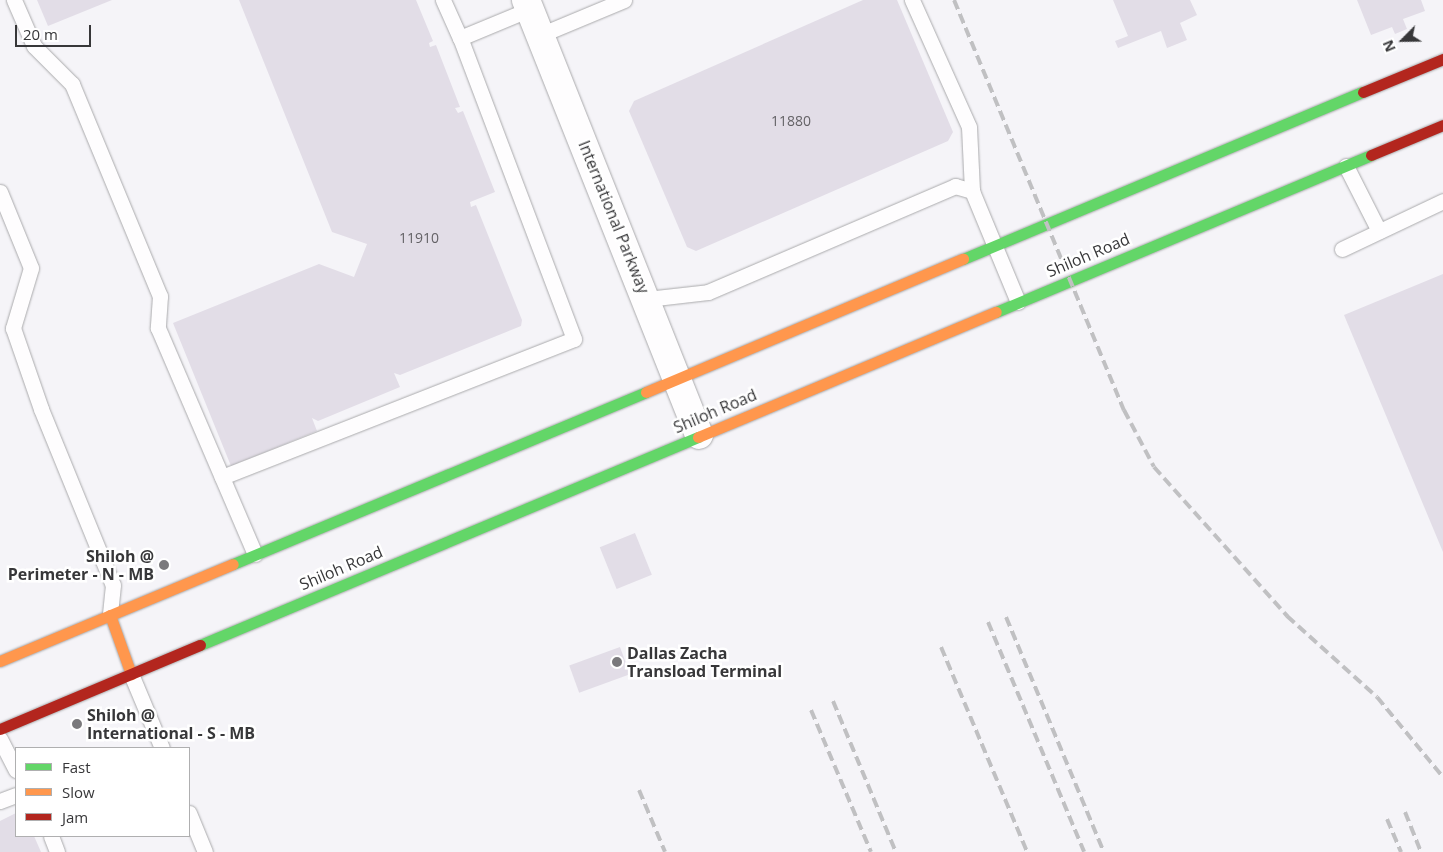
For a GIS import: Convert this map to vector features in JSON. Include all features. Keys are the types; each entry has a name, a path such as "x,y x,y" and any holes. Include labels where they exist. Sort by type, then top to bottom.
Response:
{"main road":[{"path":"0,661 994,245 1443,60"},
{"name":"Shiloh Road","path":"0,729 1443,125"},
{"path":"110,615 131,674"}],"street":[{"name":"International Parkway","path":"528,5 679,377 699,435"}],"lane":[{"path":"14,0 34,46 72,84 160,296 158,328 255,554"},
{"path":"222,477 574,339 460,38 443,0"},
{"path":"540,35 624,0"},
{"path":"912,0 969,127 972,191 1018,302"},
{"path":"460,38 528,5"},
{"path":"1346,166 1379,231"},
{"path":"647,299 708,292 955,186 972,191"},
{"path":"0,192 31,268 13,328 41,409 113,585 110,615"},
{"path":"1342,249 1443,201"},
{"path":"131,674 162,747"},
{"path":"0,739 15,768"},
{"path":"0,802 15,794"},
{"path":"190,815 205,852"},
{"path":"51,837 57,852"}],"building":[{"path":"37,0 112,0 48,26"},
{"path":"239,0 416,0 433,41 429,43 430,47 436,45 460,107 455,108 458,113 463,111 495,192 470,202 471,207 476,205 522,320 521,326 400,375 394,373 400,387 318,421 312,418 317,431 231,466 173,323 319,264 354,277 367,244 332,232"},
{"path":"863,0 897,0 953,132 948,141 696,251 687,247 629,111 634,101"},
{"path":"1113,0 1190,0 1197,15 1180,23 1187,40 1167,48 1161,31 1118,48 1115,41 1128,36"},
{"path":"1357,0 1421,0 1425,11 1403,19 1407,29 1395,34 1392,27 1371,35"},
{"path":"1443,274 1443,552 1344,315"},
{"path":"635,533 652,575 617,589 600,547"},
{"path":"620,647 630,674 579,693 569,665"},
{"path":"15,814 15,837 34,837 41,852 0,852 0,821"}],"railway":[{"path":"954,0 1124,410 1154,467 1287,616 1377,697 1443,777"},
{"path":"1006,617 1104,852"},
{"path":"988,622 1084,852"},
{"path":"941,647 1027,852"},
{"path":"833,701 896,852"},
{"path":"811,710 871,852"},
{"path":"639,790 665,852"},
{"path":"1405,812 1421,852"},
{"path":"1387,819 1401,852"}],"traffic: fast":[{"path":"963,259 1363,92"},
{"path":"996,312 1371,155"},
{"path":"233,564 646,392"},
{"path":"200,645 698,437"}],"traffic: slow":[{"path":"646,392 963,259"},
{"path":"698,437 996,312"},
{"path":"0,661 233,564"},
{"path":"110,615 131,674"}],"traffic: jam":[{"path":"1363,92 1443,59"},
{"path":"1371,155 1443,125"},
{"path":"0,729 200,645"}],"place":[{"name":"Shiloh @ Perimeter - N - MB","path":"164,565"},
{"name":"Dallas Zacha Transload Terminal","path":"617,662"},
{"name":"Shiloh @ International - S - MB","path":"77,724"}]}
